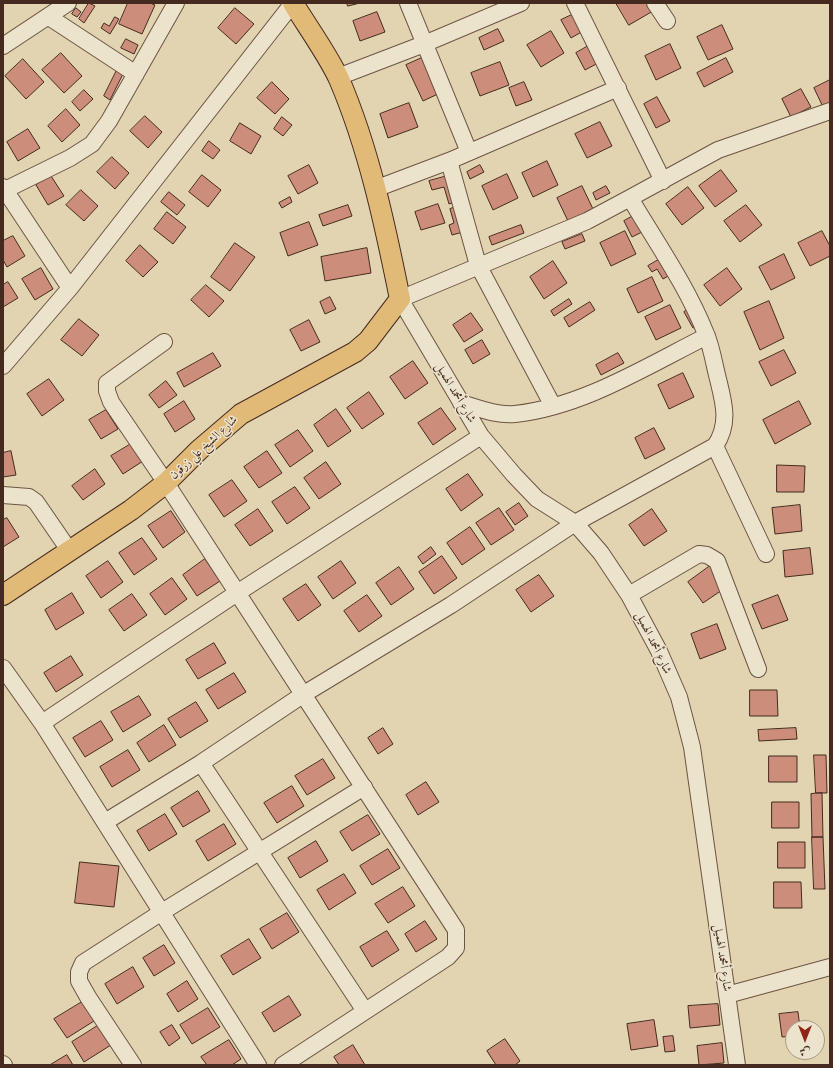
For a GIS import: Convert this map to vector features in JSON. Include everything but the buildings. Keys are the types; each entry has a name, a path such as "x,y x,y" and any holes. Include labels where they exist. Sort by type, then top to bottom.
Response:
{"main road":[{"path":"293,3 338,77 358,130 375,189 400,299"},
{"name":"شارع الشيخ علي زرقون","path":"3,595 131,510 166,484 205,445 241,414 355,352 368,340 400,299"}],"street":[{"path":"3,46 68,3"},
{"path":"70,288 4,189 70,158 92,144 109,121 176,3"},
{"path":"3,366 70,288 293,3"},
{"path":"408,3 469,152"},
{"path":"338,77 424,44 521,3"},
{"path":"575,3 663,180"},
{"path":"655,3 667,20"},
{"path":"49,17 136,74"},
{"path":"375,189 449,161 618,88"},
{"path":"400,299 478,265 587,221 718,150 830,112"},
{"path":"449,161 478,265 553,406"},
{"path":"105,822 201,763 304,694 450,605 574,523 715,446 722,435 725,421 722,395 707,336 694,307 630,198"},
{"name":"شارع أمحمد الهميل","path":"400,299 481,436 514,475 537,498 574,523 601,553 629,595 658,651 679,697 692,747 737,1065"},
{"path":"461,404 490,412 514,414 553,406 590,394 707,336"},
{"path":"164,342 107,383 107,391 111,402 304,694 456,930 456,948 448,957 283,1065"},
{"path":"42,723 237,593 481,436"},
{"path":"715,446 766,554"},
{"path":"3,495 29,497 36,502 69,550"},
{"path":"629,595 699,554 713,558 717,561 758,669"},
{"path":"3,668 42,723 258,1065"},
{"path":"201,763 365,1011"},
{"path":"133,1065 79,981 79,972 83,963 162,912 364,787"},
{"path":"727,995 830,967"}]}
